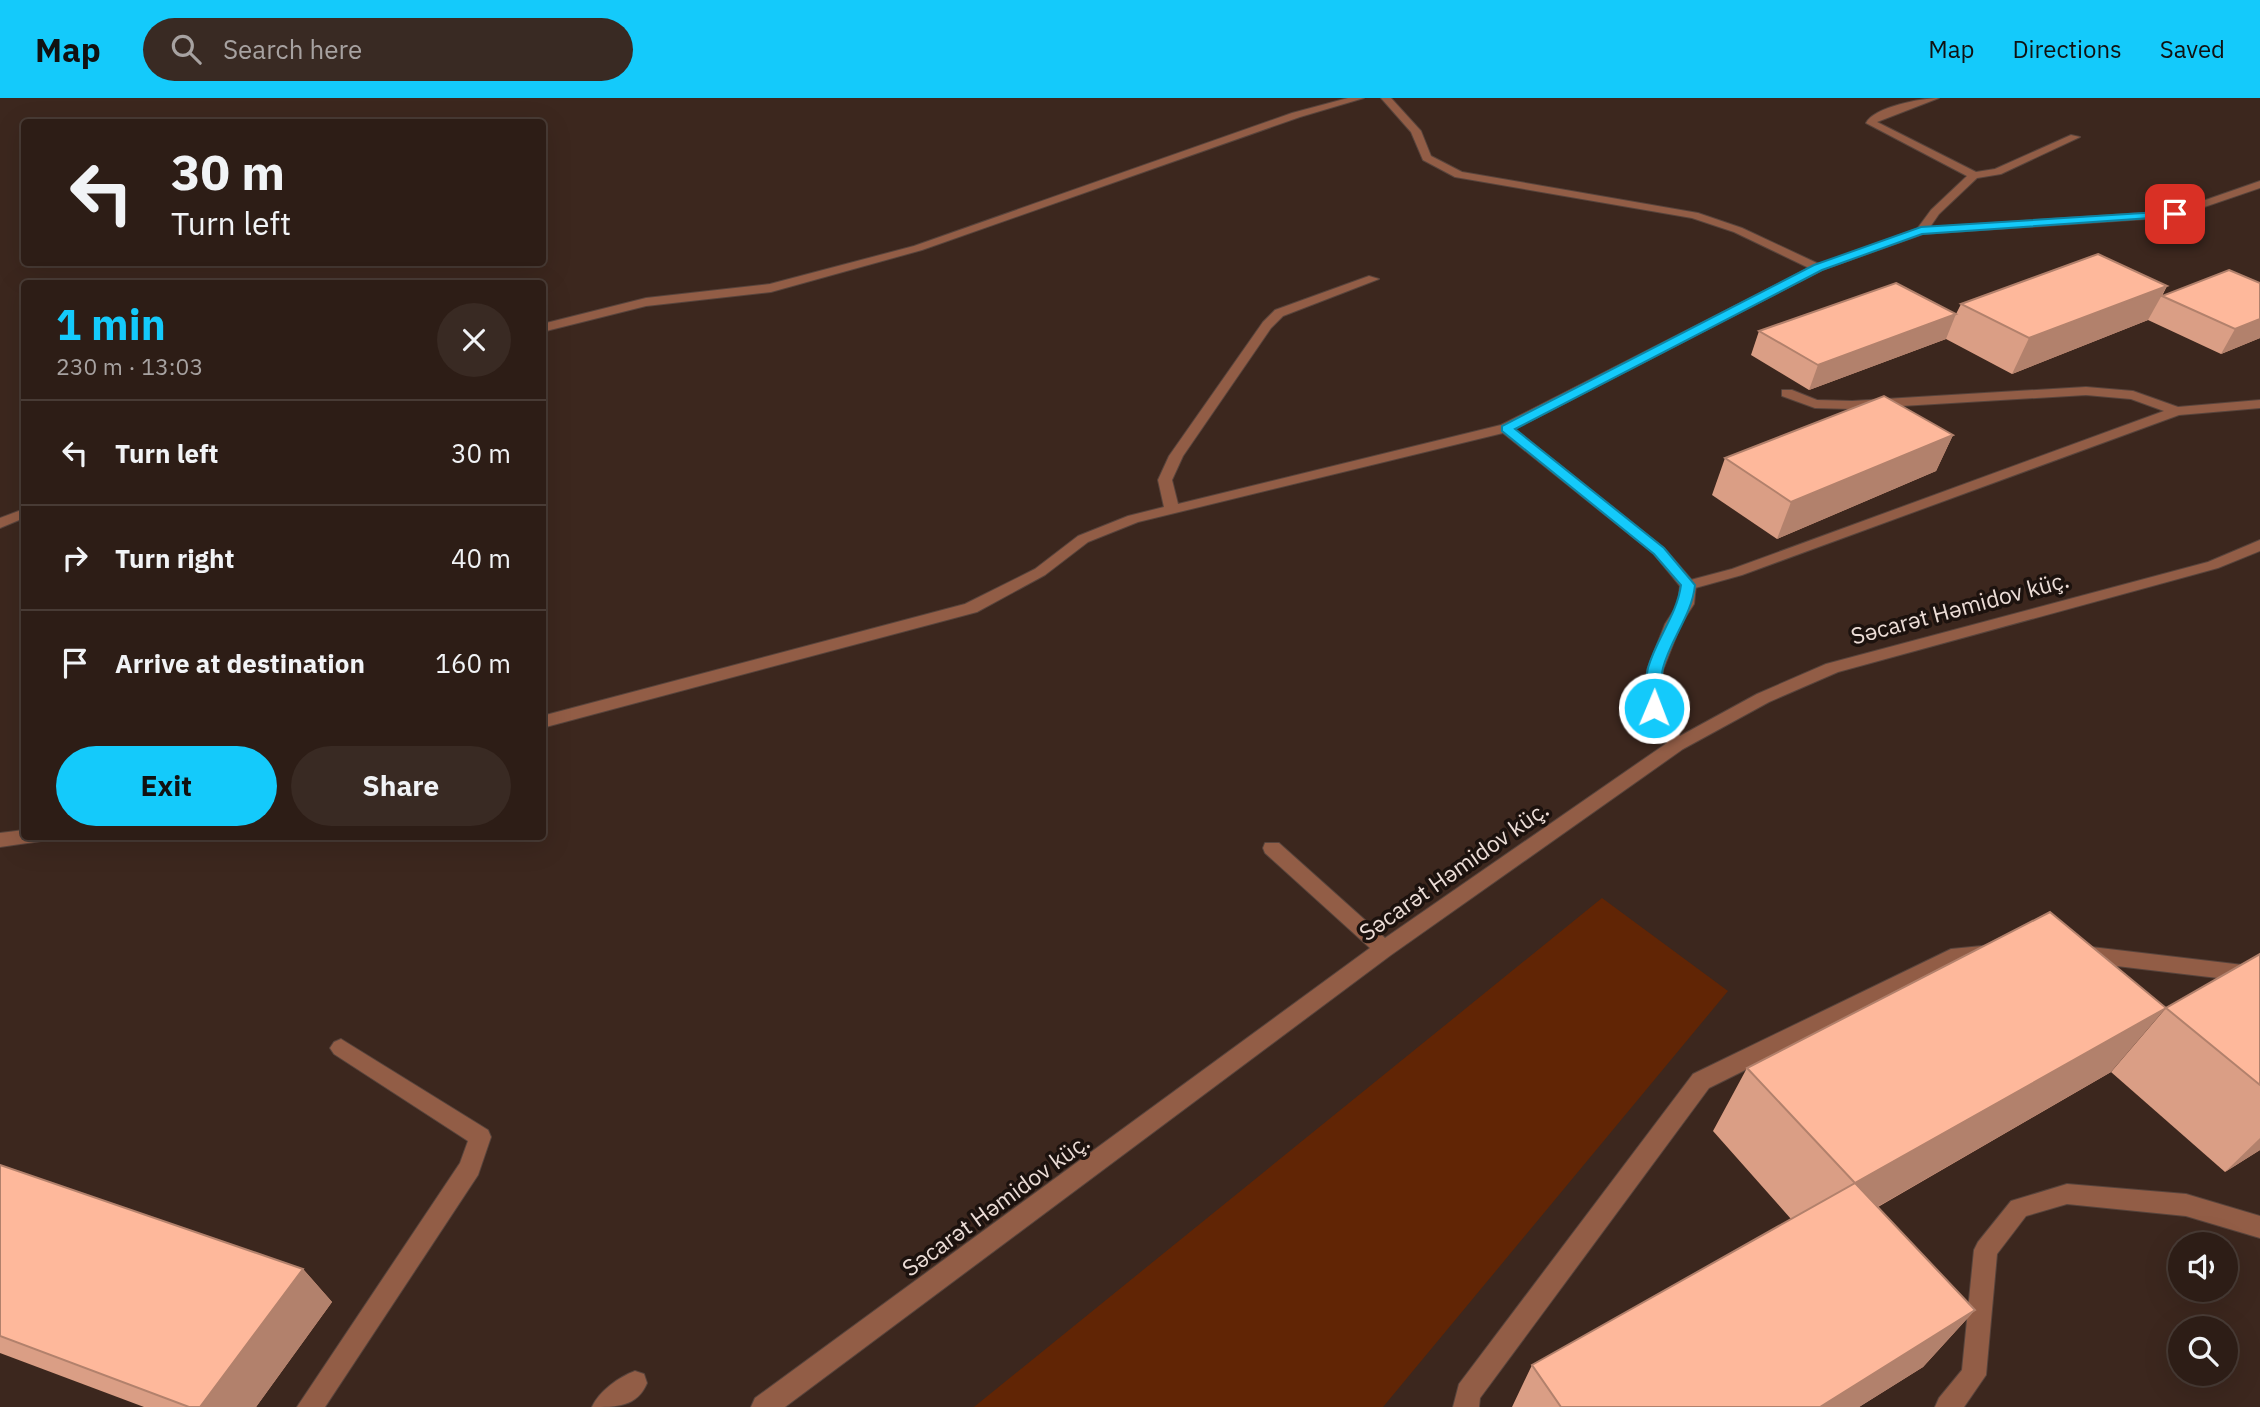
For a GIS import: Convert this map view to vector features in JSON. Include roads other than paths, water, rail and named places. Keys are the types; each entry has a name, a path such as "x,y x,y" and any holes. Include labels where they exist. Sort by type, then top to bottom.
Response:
{"street":[{"path":"546,327 646,302 771,288 918,248 1296,115 1359,98"},
{"path":"1386,98 1416,131 1427,158 1459,175 1694,215 1738,230 1818,268"},
{"path":"1934,98 1880,115 1871,123 1878,129 1975,175 1997,172 2075,137"},
{"path":"1921,230 1935,212 1975,175"},
{"path":"546,721 971,608 1040,572 1083,539 1133,519 1506,428 1818,268 1921,230 2175,214 2259,186"},
{"path":"1171,510 1165,480 1175,456 1268,325 1279,313 1373,279"},
{"path":"1787,393 1815,404 1852,405 2086,391 2133,395 2177,411"},
{"path":"1688,585 1737,572 2177,411 2260,404"},
{"path":"1506,428 1659,551 1688,585 1686,604 1672,624 1655,670 1654,708 1676,746"},
{"path":"0,524 21,514"},
{"name":"Səcarət Həmidov küç.","path":"764,1407 1384,950 1676,746 1763,698 1832,668 2213,565 2260,545"},
{"path":"0,840 21,838"},
{"path":"1272,848 1384,950"},
{"path":"1466,1407 1468,1393 1702,1082 1958,955 2011,952"},
{"path":"2066,952 2260,975"},
{"path":"310,1407 470,1168 480,1137 341,1048"},
{"path":"1948,1407 1974,1375 1986,1250 2020,1208 2067,1194 2186,1205 2260,1227"},
{"path":"604,1407 635,1383"}]}
